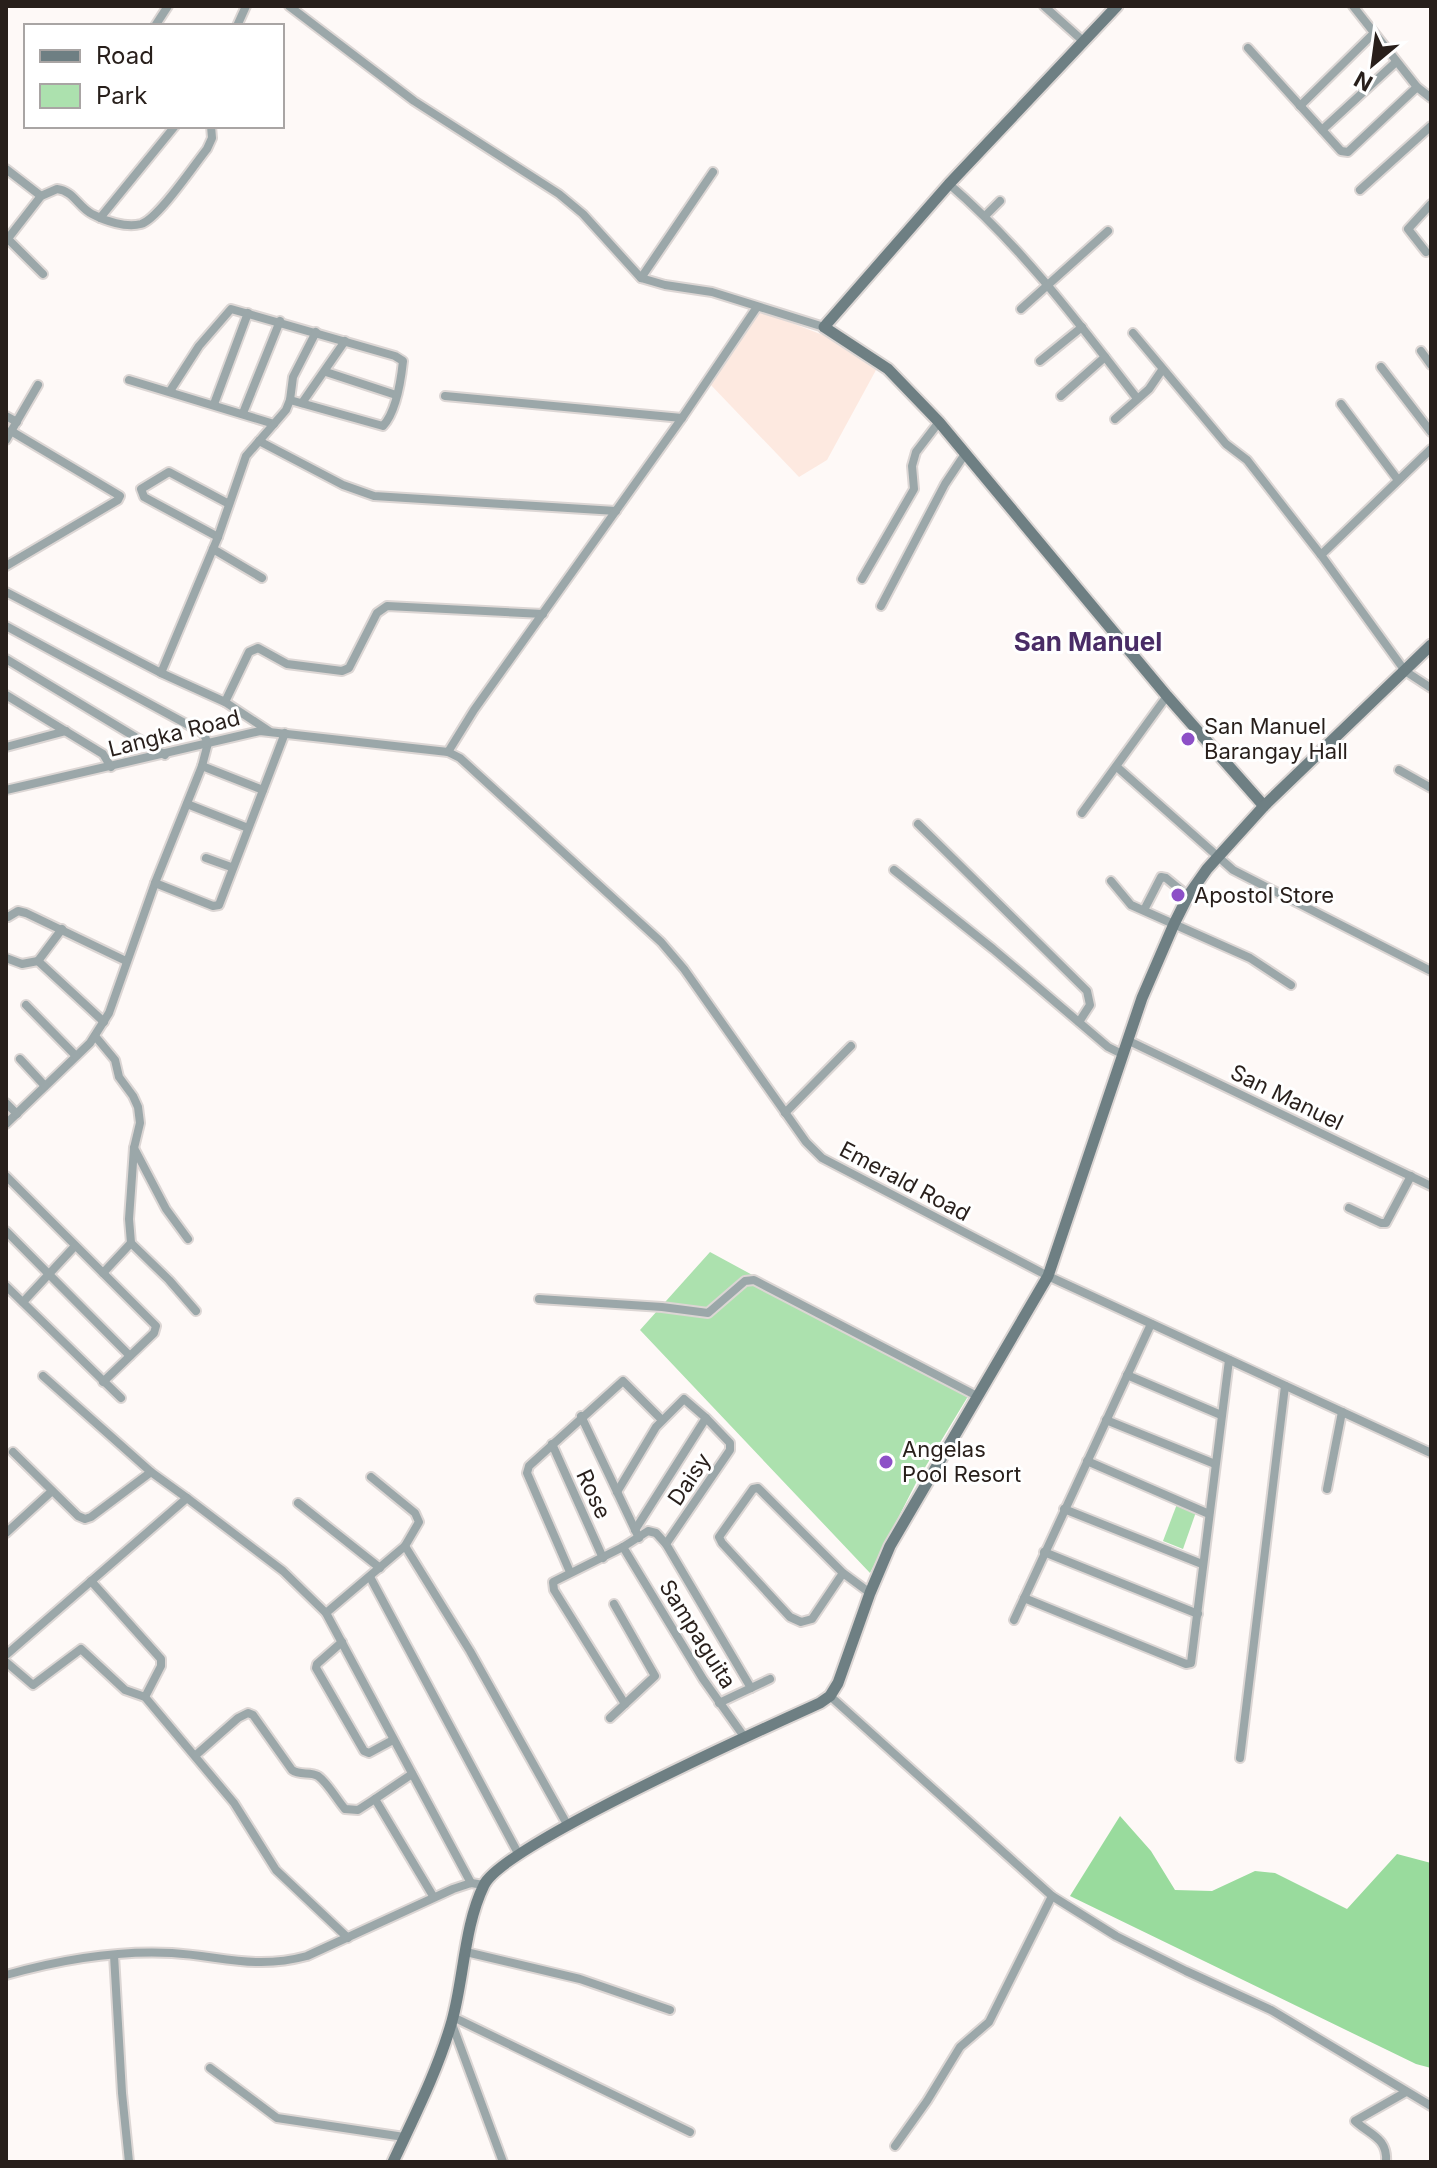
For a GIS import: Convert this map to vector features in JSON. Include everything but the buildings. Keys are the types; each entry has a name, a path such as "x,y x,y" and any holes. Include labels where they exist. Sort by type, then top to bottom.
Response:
{"street":[{"path":"156,24 168,6"},
{"path":"289,6 414,101 559,194 583,214 641,278 712,292 824,327 888,369 939,422 1167,696 1264,806"},
{"path":"1044,6 1083,41"},
{"path":"824,327 949,184 1117,6"},
{"path":"1353,6 1417,87 1431,98"},
{"path":"1300,106 1373,34"},
{"path":"1248,48 1341,151 1348,152 1417,87"},
{"path":"1322,130 1396,62"},
{"path":"1360,190 1431,126"},
{"path":"100,218 173,128"},
{"path":"43,274 7,240 41,196 62,189 72,194 85,210 100,218 130,225 143,223 207,149 212,138 211,128"},
{"path":"641,278 713,172"},
{"path":"8,175 41,196"},
{"path":"949,184 986,215 1047,284 1136,397"},
{"path":"986,215 1000,201"},
{"path":"1426,252 1408,229 1431,204"},
{"path":"1021,309 1108,231"},
{"path":"448,752 474,710 682,418 757,307"},
{"path":"170,391 227,311 234,309 401,359 403,364 387,423 380,427 290,400"},
{"path":"214,404 248,313"},
{"path":"243,413 280,321"},
{"path":"1040,361 1082,327"},
{"path":"161,673 218,537 249,451 274,424 290,400 293,377 316,332"},
{"path":"1133,333 1226,444 1247,460 1405,671 1431,688"},
{"path":"302,403 345,341"},
{"path":"1421,351 1431,365"},
{"path":"1061,396 1105,357"},
{"path":"1381,367 1431,432"},
{"path":"1115,419 1136,397 1149,389 1162,370"},
{"path":"326,372 396,395"},
{"path":"129,380 274,424"},
{"path":"6,566 86,520 120,496 9,435 38,385"},
{"path":"445,396 682,418"},
{"path":"1341,404 1398,480"},
{"path":"6,416 17,422"},
{"path":"862,579 914,489 912,466 916,452 939,422"},
{"path":"259,441 343,485 374,496 616,511"},
{"path":"1321,555 1431,449"},
{"path":"881,606 945,484 965,454"},
{"path":"218,537 144,497 141,489 166,472 172,472 229,504"},
{"path":"213,549 262,578"},
{"path":"6,592 161,673 225,702 269,731"},
{"path":"225,702 249,652 258,648 287,664 342,671 349,668 377,613 387,606 543,614"},
{"path":"6,626 203,733 208,743 202,766 104,1022 76,1056 6,1124"},
{"path":"393,2162 452,2020 484,1885 495,1871 568,1826 830,1696 847,1662 870,1593 896,1535 1048,1276 1127,1040 1159,955 1188,896 1217,857 1264,806 1431,645"},
{"path":"6,659 165,755"},
{"path":"6,695 106,757 111,767"},
{"path":"1082,813 1167,696"},
{"path":"6,747 66,731"},
{"name":"Langka Road","path":"6,790 253,732 269,731 448,752"},
{"path":"155,883 216,906 220,903 231,867 285,733"},
{"path":"6,737 18,744"},
{"name":"Emerald Road","path":"448,752 460,758 661,942 684,969 811,1149 822,1158 1048,1276 1431,1453"},
{"path":"202,766 263,790"},
{"path":"1117,767 1241,875 1431,971"},
{"path":"1399,770 1431,788"},
{"path":"187,804 248,828"},
{"path":"918,824 1087,991 1090,1005 1079,1022"},
{"path":"206,858 231,867"},
{"path":"894,870 1108,1047 1122,1054"},
{"path":"1144,910 1161,877 1188,896"},
{"path":"1111,881 1131,905 1250,958 1291,985"},
{"path":"8,917 22,912 126,961"},
{"path":"6,958 22,964 38,961 62,929"},
{"path":"38,961 104,1022"},
{"path":"26,1005 76,1056"},
{"path":"95,1036 115,1060 119,1077 136,1101 140,1123 134,1148 129,1219 131,1243 196,1311"},
{"name":"San Manuel","path":"1127,1040 1431,1186"},
{"path":"785,1113 851,1046"},
{"path":"20,1059 45,1086"},
{"path":"6,1103 17,1114"},
{"path":"134,1148 166,1209 188,1239"},
{"path":"6,1176 157,1329 103,1382"},
{"path":"1349,1208 1386,1223 1411,1176"},
{"path":"6,1231 130,1356"},
{"path":"103,1273 131,1243"},
{"path":"23,1302 75,1246"},
{"path":"539,1299 708,1313 745,1281 754,1280 977,1396"},
{"path":"6,1286 121,1398"},
{"path":"1014,1620 1151,1324"},
{"path":"1024,1598 1188,1664 1192,1661 1229,1360"},
{"path":"1127,1375 1221,1415"},
{"path":"43,1376 151,1472 283,1571 326,1613 471,1883"},
{"path":"570,1572 527,1470 581,1416 623,1381 662,1420 617,1492"},
{"path":"1240,1758 1285,1386"},
{"name":"Daisy","path":"662,1420 684,1399 730,1443 730,1450 666,1544"},
{"path":"1327,1489 1342,1412"},
{"path":"581,1416 637,1534"},
{"path":"625,1704 554,1590 553,1582 623,1547 637,1534 706,1418"},
{"path":"1106,1420 1215,1464"},
{"name":"Rose","path":"552,1444 603,1558"},
{"path":"13,1452 85,1519 151,1472"},
{"path":"1087,1461 1209,1514"},
{"path":"326,1613 405,1546 417,1527 418,1518 371,1477"},
{"path":"843,1573 812,1619 801,1622 790,1617 719,1537 753,1489 758,1488 843,1573 870,1593"},
{"path":"6,1533 52,1491"},
{"path":"6,1655 187,1498"},
{"path":"298,1503 380,1568"},
{"path":"1064,1509 1202,1564"},
{"path":"637,1534 650,1530 666,1544 751,1688"},
{"path":"405,1546 470,1651 568,1826"},
{"name":"Sampaguita","path":"623,1547 719,1703 745,1738"},
{"path":"1044,1552 1198,1614"},
{"path":"370,1577 519,1855"},
{"path":"91,1581 161,1659 158,1674 145,1697"},
{"path":"610,1718 655,1676 614,1604"},
{"path":"342,1642 316,1668 364,1751 369,1753 393,1740"},
{"path":"6,1662 33,1685 81,1649 125,1690 145,1697 234,1803 276,1870 348,1938"},
{"path":"719,1703 770,1679"},
{"path":"830,1696 1052,1896 1130,1943 1271,2010 1431,2106"},
{"path":"196,1755 248,1713 253,1715 288,1767 296,1773 321,1778 345,1809 358,1810 412,1774"},
{"path":"375,1799 433,1896"},
{"path":"6,1975 70,1959 114,1955 172,1953 256,1964 284,1962 307,1956 348,1938 433,1896 471,1883 484,1885"},
{"path":"895,2146 960,2047 989,2022 1052,1896"},
{"path":"466,1952 580,1979 670,2010"},
{"path":"114,1955 129,2162"},
{"path":"452,2020 690,2132"},
{"path":"452,2020 503,2162"},
{"path":"210,2068 277,2118 404,2137"},
{"path":"1386,2162 1386,2150 1380,2138 1355,2121 1406,2092"}],"shaded area":[{"path":"760,311 823,335 876,370 827,460 799,477 709,383"}],"green space":[{"path":"710,1252 970,1393 918,1479 870,1573 640,1330"},
{"path":"1177,1504 1196,1512 1183,1549 1163,1541"},
{"path":"1120,1816 1151,1851 1175,1890 1212,1891 1255,1871 1275,1873 1347,1909 1397,1854 1431,1863 1431,2068 1416,2064 1070,1896"}],"place":[{"name":"San Manuel Barangay Hall","path":"1188,739"},
{"name":"Apostol Store","path":"1178,895"},
{"name":"Angelas Pool Resort","path":"886,1462"}],"district":[{"name":"San Manuel","path":"1088,641"}]}
